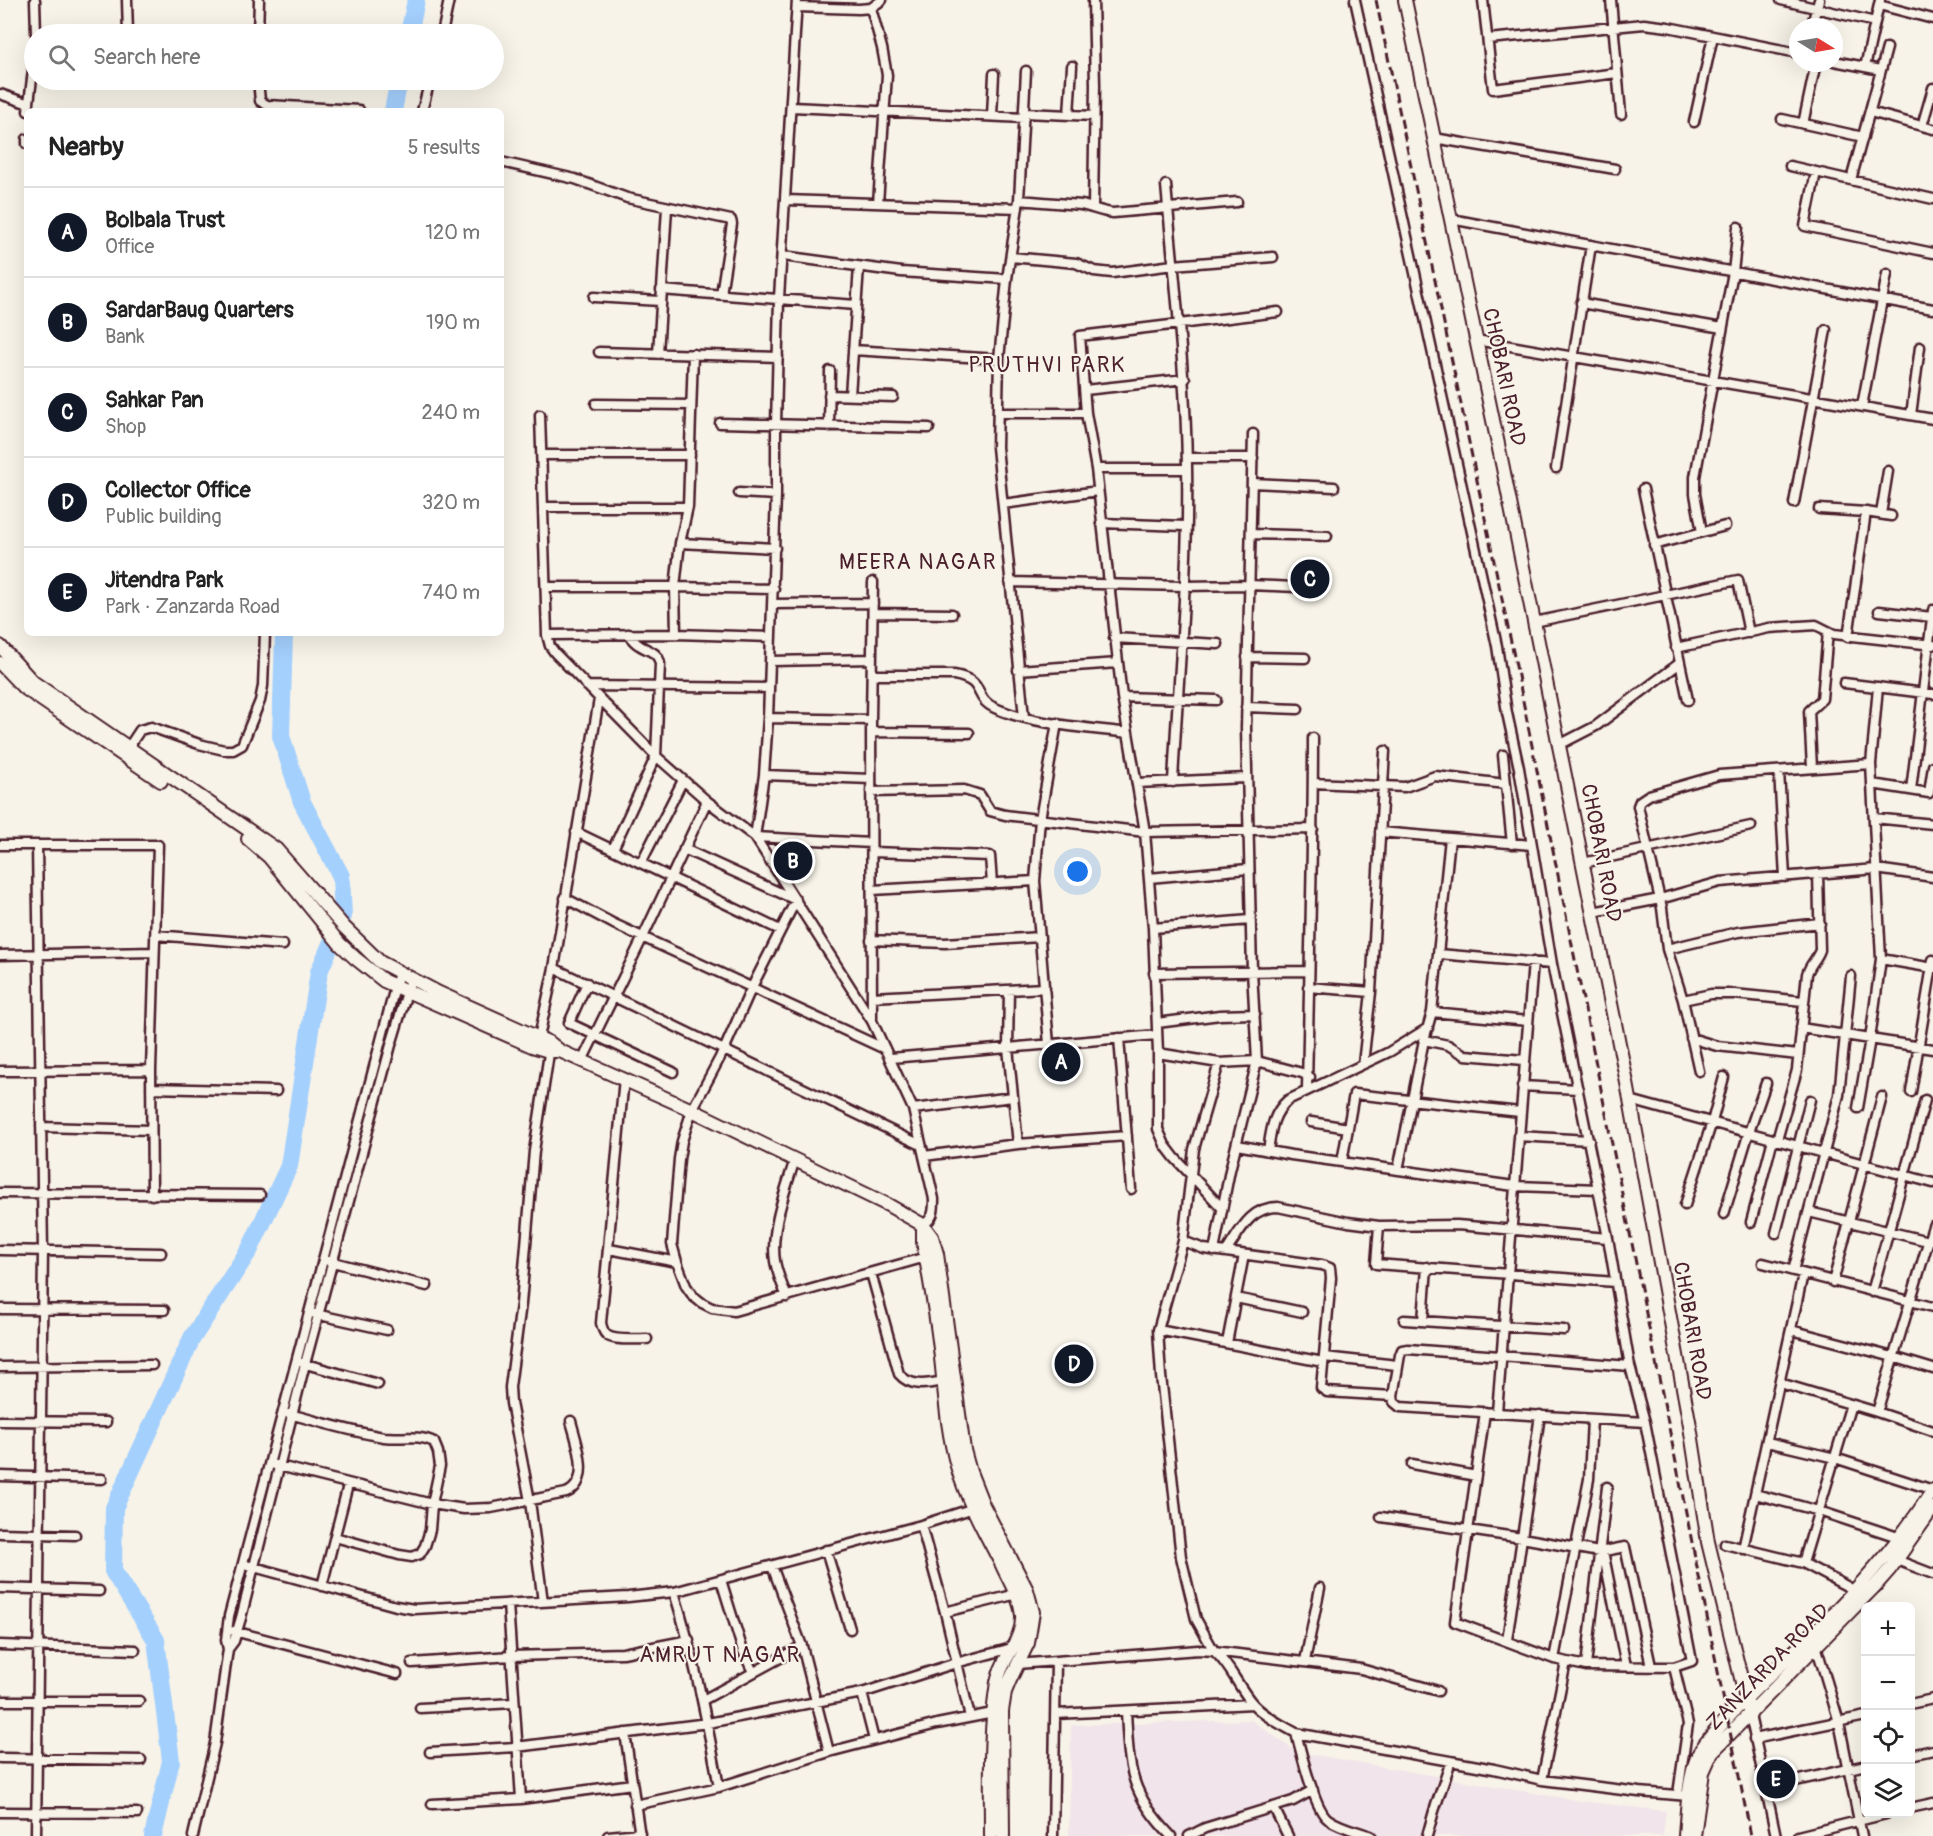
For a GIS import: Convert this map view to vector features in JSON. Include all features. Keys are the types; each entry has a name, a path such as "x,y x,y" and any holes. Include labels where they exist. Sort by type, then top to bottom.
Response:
{"street":[{"path":"35,0 36,24"},
{"path":"127,0 128,24"},
{"path":"258,24 259,0"},
{"path":"444,24 449,0"},
{"path":"755,837 764,775 771,661 779,298 797,4 871,8 882,0"},
{"path":"1093,0 1093,207"},
{"path":"1355,0 1497,646 1552,964 1608,1238 1630,1366 1645,1422 1692,1661 1674,1667 1586,1666 1554,1659 1455,1622 1485,1412"},
{"name":"CHOBARI ROAD","path":"1405,0 1630,1100 1690,1426 1708,1542 1750,1715"},
{"path":"1483,0 1493,89 1617,73"},
{"path":"1611,0 1621,114"},
{"path":"1781,0 1818,4 1875,22"},
{"path":"1865,67 1880,2 1933,19"},
{"path":"871,8 887,75 878,203"},
{"path":"1488,39 1644,24 1789,51"},
{"path":"1694,122 1713,36"},
{"path":"1851,180 1887,48"},
{"path":"1843,63 1881,70"},
{"path":"1069,115 1072,66"},
{"path":"1024,717 997,447 999,359 1007,279 1019,204 1026,71"},
{"path":"1803,124 1814,72"},
{"path":"992,116 994,74"},
{"path":"1922,126 1933,88"},
{"path":"0,94 28,107 30,90"},
{"path":"259,90 260,101 267,105 322,108"},
{"path":"423,108 427,90"},
{"path":"792,107 992,116 1094,116"},
{"path":"1870,112 1933,129"},
{"path":"1782,119 1863,137"},
{"path":"1434,138 1615,169"},
{"path":"504,163 575,179 627,198 731,220 721,294"},
{"path":"1790,166 1933,199"},
{"path":"1816,172 1805,226 1933,253"},
{"path":"1166,185 1185,379 1187,458 1184,586 1173,782"},
{"path":"786,200 1019,204 1093,207 1102,212 1113,213 1238,202"},
{"path":"658,354 667,208"},
{"path":"1451,219 1933,309"},
{"path":"1702,532 1695,494 1695,477 1738,227"},
{"path":"1556,468 1591,245"},
{"path":"783,256 901,272 1007,279"},
{"path":"1011,257 1076,263 1094,271 1112,273 1173,265 1273,257"},
{"path":"850,395 860,267"},
{"path":"1862,406 1887,274"},
{"path":"661,290 856,305"},
{"path":"594,297 660,301"},
{"path":"1581,303 1722,328"},
{"path":"1222,1208 1165,1146 1158,1129 1158,1053 1153,928 1145,832 1114,638 1096,469 1086,413 1080,336 1278,312"},
{"path":"1794,503 1826,330"},
{"path":"1476,340 1933,419"},
{"path":"1911,415 1920,347"},
{"path":"853,350 999,359"},
{"path":"599,352 778,357"},
{"path":"676,634 675,586 680,543 688,507 693,354"},
{"path":"829,426 830,370"},
{"path":"1084,390 1185,379"},
{"path":"829,395 893,397"},
{"path":"596,404 691,405"},
{"path":"998,413 1086,413"},
{"path":"540,415 547,635 550,646 656,756 707,801 755,837 796,900 872,1022 913,1109 934,1199 931,1220 923,1225"},
{"path":"720,423 929,428"},
{"path":"1214,1251 1257,1061 1246,778 1253,434"},
{"path":"542,454 690,455"},
{"path":"1187,458 1252,458"},
{"path":"1096,469 1187,469"},
{"path":"1881,514 1888,471"},
{"path":"1252,483 1334,487"},
{"path":"1643,489 1688,700"},
{"path":"1002,504 1098,491"},
{"path":"739,493 776,495"},
{"path":"543,507 688,507"},
{"path":"1819,509 1891,516"},
{"path":"1848,637 1866,512"},
{"path":"1101,523 1185,526"},
{"path":"1654,545 1725,526"},
{"path":"1251,534 1327,536"},
{"path":"680,543 775,548"},
{"path":"1534,622 1738,580 1749,633"},
{"path":"872,1022 873,582"},
{"path":"1010,582 1318,588"},
{"path":"546,586 675,586 774,590"},
{"path":"773,604 873,603"},
{"path":"1879,611 1932,613 1931,645 1922,693 1911,790"},
{"path":"873,613 952,614"},
{"path":"1676,648 1769,628 1816,625 1828,633 1848,637 1931,645"},
{"path":"1812,768 1809,711 1822,699 1828,633"},
{"path":"613,849 656,756 660,686 659,657 635,643 628,634"},
{"path":"547,635 676,634 771,638"},
{"path":"128,748 140,730 151,727 224,750 233,750 242,745 260,702 263,686 265,636"},
{"path":"1114,638 1218,644"},
{"path":"0,646 36,696 255,844 286,869 380,962 411,980 795,1159 923,1225 932,1237 937,1254 964,1450 978,1507"},
{"path":"1247,657 1305,658"},
{"path":"771,661 872,659"},
{"path":"0,663 276,849 286,869"},
{"path":"1018,669 1118,663"},
{"path":"1559,745 1596,726 1680,663"},
{"path":"872,675 967,677 976,684 980,693 992,707 1024,717 1128,733"},
{"path":"1844,683 1933,694"},
{"path":"587,686 769,688"},
{"path":"1858,1108 1881,959 1871,764 1878,687"},
{"path":"1122,697 1216,700"},
{"path":"543,1602 530,1501 510,1387 521,1304 534,1151 549,1045 554,968 599,699"},
{"path":"1246,707 1298,709"},
{"path":"768,718 872,720"},
{"path":"1049,1044 1035,881 1040,819 1057,723"},
{"path":"872,732 969,733"},
{"path":"1307,1090 1313,738"},
{"path":"1364,1064 1371,992 1384,751"},
{"path":"1503,755 1512,844"},
{"path":"1699,1071 1683,1000 1667,949 1660,899 1638,806 1643,798 1719,775 1871,764"},
{"path":"1872,784 1929,793 1933,766"},
{"path":"1779,771 1785,877"},
{"path":"764,775 872,779"},
{"path":"1313,783 1405,787 1436,776 1506,784"},
{"path":"1137,783 1246,778"},
{"path":"641,863 683,780"},
{"path":"872,792 964,790 981,795 990,811 996,813 1145,832 1313,829"},
{"path":"583,1059 707,801"},
{"path":"1874,818 1933,824"},
{"path":"1583,863 1751,826"},
{"path":"576,832 780,930"},
{"path":"1380,832 1532,845"},
{"path":"755,837 990,856 992,884"},
{"path":"1398,1170 1424,1040 1432,1012 1450,838"},
{"path":"0,845 158,845 151,1070 152,1195"},
{"path":"36,1836 43,1251 37,845"},
{"path":"684,849 796,900"},
{"path":"1149,878 1248,869"},
{"path":"1593,912 1660,899 1720,882 1876,869 1933,877"},
{"path":"1751,1222 1797,1070 1808,970 1820,950 1818,874"},
{"path":"872,890 1035,881"},
{"path":"302,887 340,944 384,981 494,1030 549,1045"},
{"path":"565,898 751,989 885,1049"},
{"path":"796,900 751,989 724,1050 692,1110 679,1159 672,1244 677,1262 686,1286 693,1296 712,1308 734,1311 926,1257"},
{"path":"1153,928 1250,920"},
{"path":"1667,949 1738,932 1820,923"},
{"path":"155,935 283,945"},
{"path":"871,940 955,942 1040,937"},
{"path":"0,955 154,952"},
{"path":"1439,954 1552,964"},
{"path":"1881,959 1933,965 1930,994 1911,1092"},
{"path":"1497,1412 1533,962"},
{"path":"554,968 921,1145"},
{"path":"1154,973 1308,971"},
{"path":"228,1649 237,1632 254,1567 282,1413 399,972"},
{"path":"1793,1271 1839,1095 1851,976"},
{"path":"194,1836 215,1743 228,1649 229,1616 274,1465 292,1415 411,980"},
{"path":"587,983 569,1023 673,1072"},
{"path":"1308,987 1371,992"},
{"path":"872,997 1045,988"},
{"path":"1009,990 1008,1048 1018,1144"},
{"path":"1683,1000 1711,994 1734,994 1803,1001"},
{"path":"1432,1012 1528,1022"},
{"path":"1157,1023 1220,1015 1255,1014"},
{"path":"1268,1151 1274,1119 1281,1106 1288,1100 1389,1052 1429,1028"},
{"path":"1801,1028 1933,1049"},
{"path":"891,1059 1157,1035"},
{"path":"1119,1038 1131,1189"},
{"path":"1691,1038 1717,1046 1798,1055"},
{"path":"1424,1040 1448,1045 1465,1055 1524,1060"},
{"path":"1158,1053 1219,1063 1257,1061 1308,1076 1322,1083"},
{"path":"1219,1063 1194,1149 1183,1241 1158,1330 1181,1557 1196,1619 1214,1651 1223,1659 1253,1704 1296,1733 1542,1780 1684,1795"},
{"path":"0,1071 151,1070"},
{"path":"1685,1205 1724,1077"},
{"path":"624,1078 601,1323 608,1336 647,1339"},
{"path":"1724,1214 1766,1083"},
{"path":"1522,1086 1578,1089"},
{"path":"151,1088 276,1091"},
{"path":"1342,1162 1354,1094 1520,1112"},
{"path":"913,1109 1013,1097"},
{"path":"1833,1282 1882,1097"},
{"path":"1630,1100 1933,1183"},
{"path":"1776,1233 1810,1100"},
{"path":"1872,1292 1925,1100"},
{"path":"1311,1122 1348,1128"},
{"path":"41,1127 152,1130"},
{"path":"924,1156 1018,1144 1127,1136"},
{"path":"1518,1136 1588,1140"},
{"path":"1237,1145 1514,1186 1598,1189"},
{"path":"787,1297 775,1262 773,1245 795,1159"},
{"path":"0,1193 260,1195"},
{"path":"1226,1252 1246,1221 1257,1212 1269,1207 1379,1226 1457,1225 1608,1238"},
{"path":"1809,1212 1928,1241"},
{"path":"923,1225 948,1418 964,1488 978,1507 1033,1612 1028,1643 998,1712 1003,1836"},
{"path":"1379,1226 1376,1264 1615,1282"},
{"path":"1877,1412 1933,1226"},
{"path":"1183,1241 1214,1251 1322,1265 1330,1268 1324,1359 1320,1383 1324,1391 1393,1396"},
{"path":"609,1249 677,1262"},
{"path":"0,1250 161,1253"},
{"path":"1227,1343 1244,1255"},
{"path":"323,1259 427,1287"},
{"path":"1763,1263 1933,1307"},
{"path":"1423,1322 1427,1267"},
{"path":"871,1273 899,1374 911,1383 929,1384 944,1381"},
{"path":"1743,1549 1803,1274"},
{"path":"1236,1299 1302,1311"},
{"path":"0,1309 165,1310"},
{"path":"309,1312 387,1330"},
{"path":"1404,1320 1563,1330"},
{"path":"1158,1330 1324,1359 1397,1365"},
{"path":"1791,1330 1893,1356 1933,1369"},
{"path":"1630,1366 1408,1349 1402,1350 1397,1365 1393,1396 1394,1402 1400,1407 1645,1422"},
{"path":"296,1361 378,1384"},
{"path":"0,1367 152,1365"},
{"path":"1779,1383 1933,1431"},
{"path":"1803,1563 1851,1404"},
{"path":"282,1413 372,1434 397,1438 424,1437 434,1442 440,1466 432,1504 430,1530 420,1554 412,1557 335,1537"},
{"path":"1507,1640 1540,1415"},
{"path":"1554,1659 1589,1479 1592,1419"},
{"path":"0,1421 106,1422"},
{"path":"274,1465 432,1504 478,1509 566,1493 576,1487 580,1480 580,1469 571,1421"},
{"path":"1684,1795 1699,1753 1709,1738 1854,1590 1892,1558 1901,1538 1933,1490 1835,1458 1767,1442"},
{"path":"1412,1464 1476,1476"},
{"path":"0,1476 102,1479"},
{"path":"322,1586 348,1485"},
{"path":"1586,1666 1607,1487"},
{"path":"1755,1494 1819,1511 1901,1538"},
{"path":"243,1564 414,1609 674,1592 921,1525 978,1507"},
{"name":"ZANZARDA ROAD","path":"1694,1836 1703,1772 1708,1757 1875,1586 1892,1558 1933,1508"},
{"path":"1381,1517 1601,1551 1625,1547 1651,1666"},
{"path":"921,1525 970,1717"},
{"path":"0,1533 75,1535"},
{"path":"1725,1544 1803,1563 1854,1590"},
{"path":"826,1550 850,1629"},
{"path":"1601,1551 1626,1666"},
{"path":"1892,1558 1933,1573 1933,1582"},
{"path":"772,1566 802,1647 828,1752"},
{"path":"721,1580 743,1651 753,1672"},
{"path":"0,1588 99,1591"},
{"path":"1305,1661 1320,1588"},
{"path":"674,1592 703,1700 719,1787"},
{"path":"945,1612 1022,1593"},
{"path":"991,1836 1000,1671 1019,1635 1022,1593"},
{"path":"508,1604 521,1799"},
{"path":"227,1629 397,1674"},
{"path":"412,1663 511,1656 623,1653 688,1640"},
{"path":"430,1752 516,1748 708,1723 862,1693 1028,1643"},
{"path":"0,1645 135,1650"},
{"path":"1816,1645 1839,1722 1862,1836"},
{"path":"703,1700 802,1647"},
{"path":"1017,1664 1198,1650 1214,1651 1361,1669 1438,1691"},
{"path":"1053,1836 1056,1662"},
{"path":"1542,1780 1566,1662"},
{"path":"1674,1667 1688,1724 1684,1795 1685,1836"},
{"path":"862,1693 874,1740"},
{"path":"1915,1703 1933,1699"},
{"path":"0,1701 139,1701"},
{"path":"420,1708 514,1703"},
{"path":"1056,1713 1253,1704"},
{"path":"1126,1711 1129,1760 1133,1779 1154,1818 1171,1836"},
{"path":"635,1804 719,1787 828,1752 998,1712"},
{"path":"1750,1715 1776,1836"},
{"path":"1754,1739 1861,1717"},
{"path":"608,1836 640,1835 625,1733"},
{"path":"1296,1733 1318,1805 1326,1818 1338,1825 1371,1836"},
{"path":"1915,1754 1933,1750"},
{"path":"0,1758 141,1760"},
{"path":"1427,1836 1450,1761"},
{"path":"1766,1788 1861,1766"},
{"path":"432,1804 521,1799 633,1784"},
{"path":"1189,1836 1205,1828 1293,1801 1313,1790"},
{"path":"1915,1807 1933,1803"},
{"path":"1274,1808 1288,1836"},
{"path":"0,1812 137,1813"},
{"path":"1798,1836 1868,1818"}],"shaded area":[{"path":"1251,1720 1297,1752 1580,1801 1666,1811 1663,1836 1069,1836 1071,1725"}],"waterway":[{"path":"411,24 416,0"},
{"path":"394,108 397,90"},
{"path":"153,1836 171,1761 156,1640 113,1571 114,1508 192,1338 250,1249 289,1166 319,972 343,916 341,876 302,802 281,736 284,636"}],"railway":[{"path":"1376,0 1515,661 1751,1836"}],"place":[{"name":"Sahkar Pan","path":"1310,579"},
{"name":"SardarBaug Quarters","path":"793,861"},
{"name":"Bolbala Trust","path":"1061,1062"},
{"name":"Collector Office","path":"1074,1364"},
{"name":"Jitendra Park","path":"1776,1779"}],"district":[{"name":"PRUTHVI PARK","path":"1047,365"},
{"name":"MEERA NAGAR","path":"918,562"},
{"name":"AMRUT NAGAR","path":"720,1655"}]}
